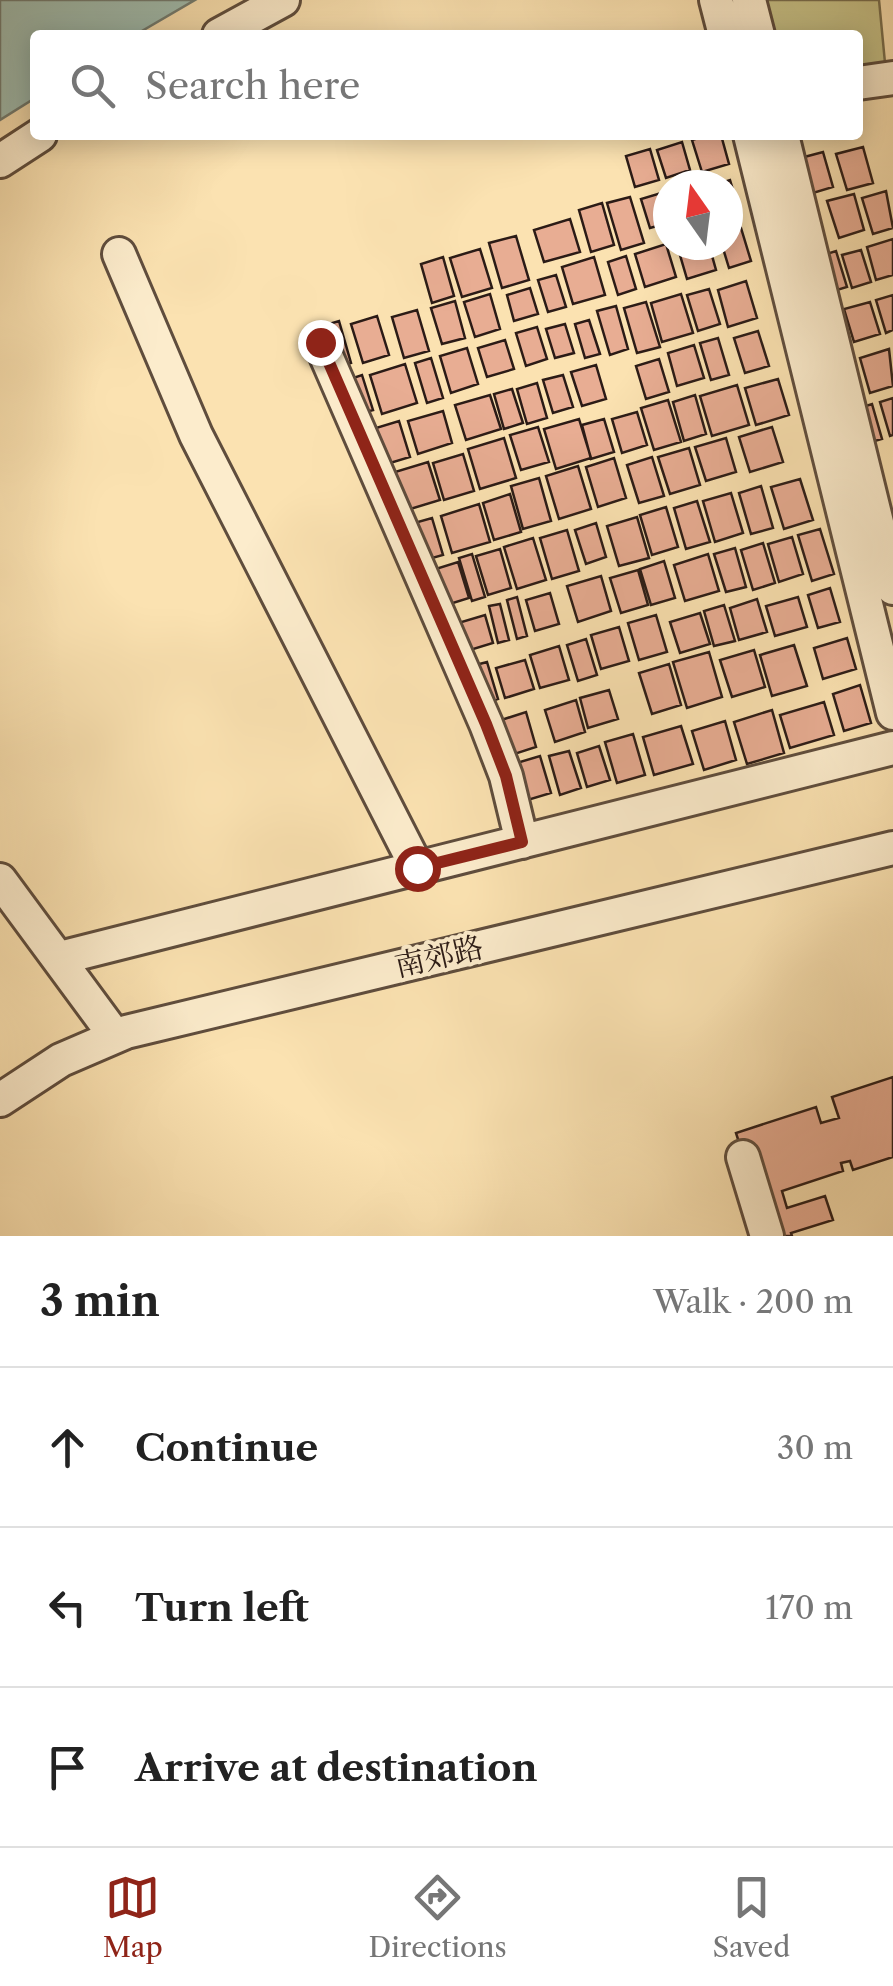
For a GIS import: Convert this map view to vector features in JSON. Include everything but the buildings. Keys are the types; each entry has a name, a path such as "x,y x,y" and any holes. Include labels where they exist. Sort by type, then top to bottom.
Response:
{"street":[{"path":"228,30 283,0"},
{"path":"716,0 724,30"},
{"path":"749,0 757,30"},
{"path":"863,82 893,78"},
{"path":"0,161 32,140"},
{"path":"751,140 893,713"},
{"path":"783,140 893,588"},
{"path":"119,254 196,435 417,868"},
{"path":"320,342 486,724 506,776 522,842"},
{"path":"60,958 893,748"},
{"name":"南郊路","path":"0,1100 61,1060 115,1036 893,848"},
{"path":"0,880 115,1036"},
{"path":"743,1156 766,1236"}],"shaded area":[{"path":"0,0 195,0 144,30 30,30 30,101 0,120"},
{"path":"763,0 879,0 885,63 863,65 863,30 769,30"}],"route":[{"path":"320,342 486,724 506,776 522,842 417,868"}]}
